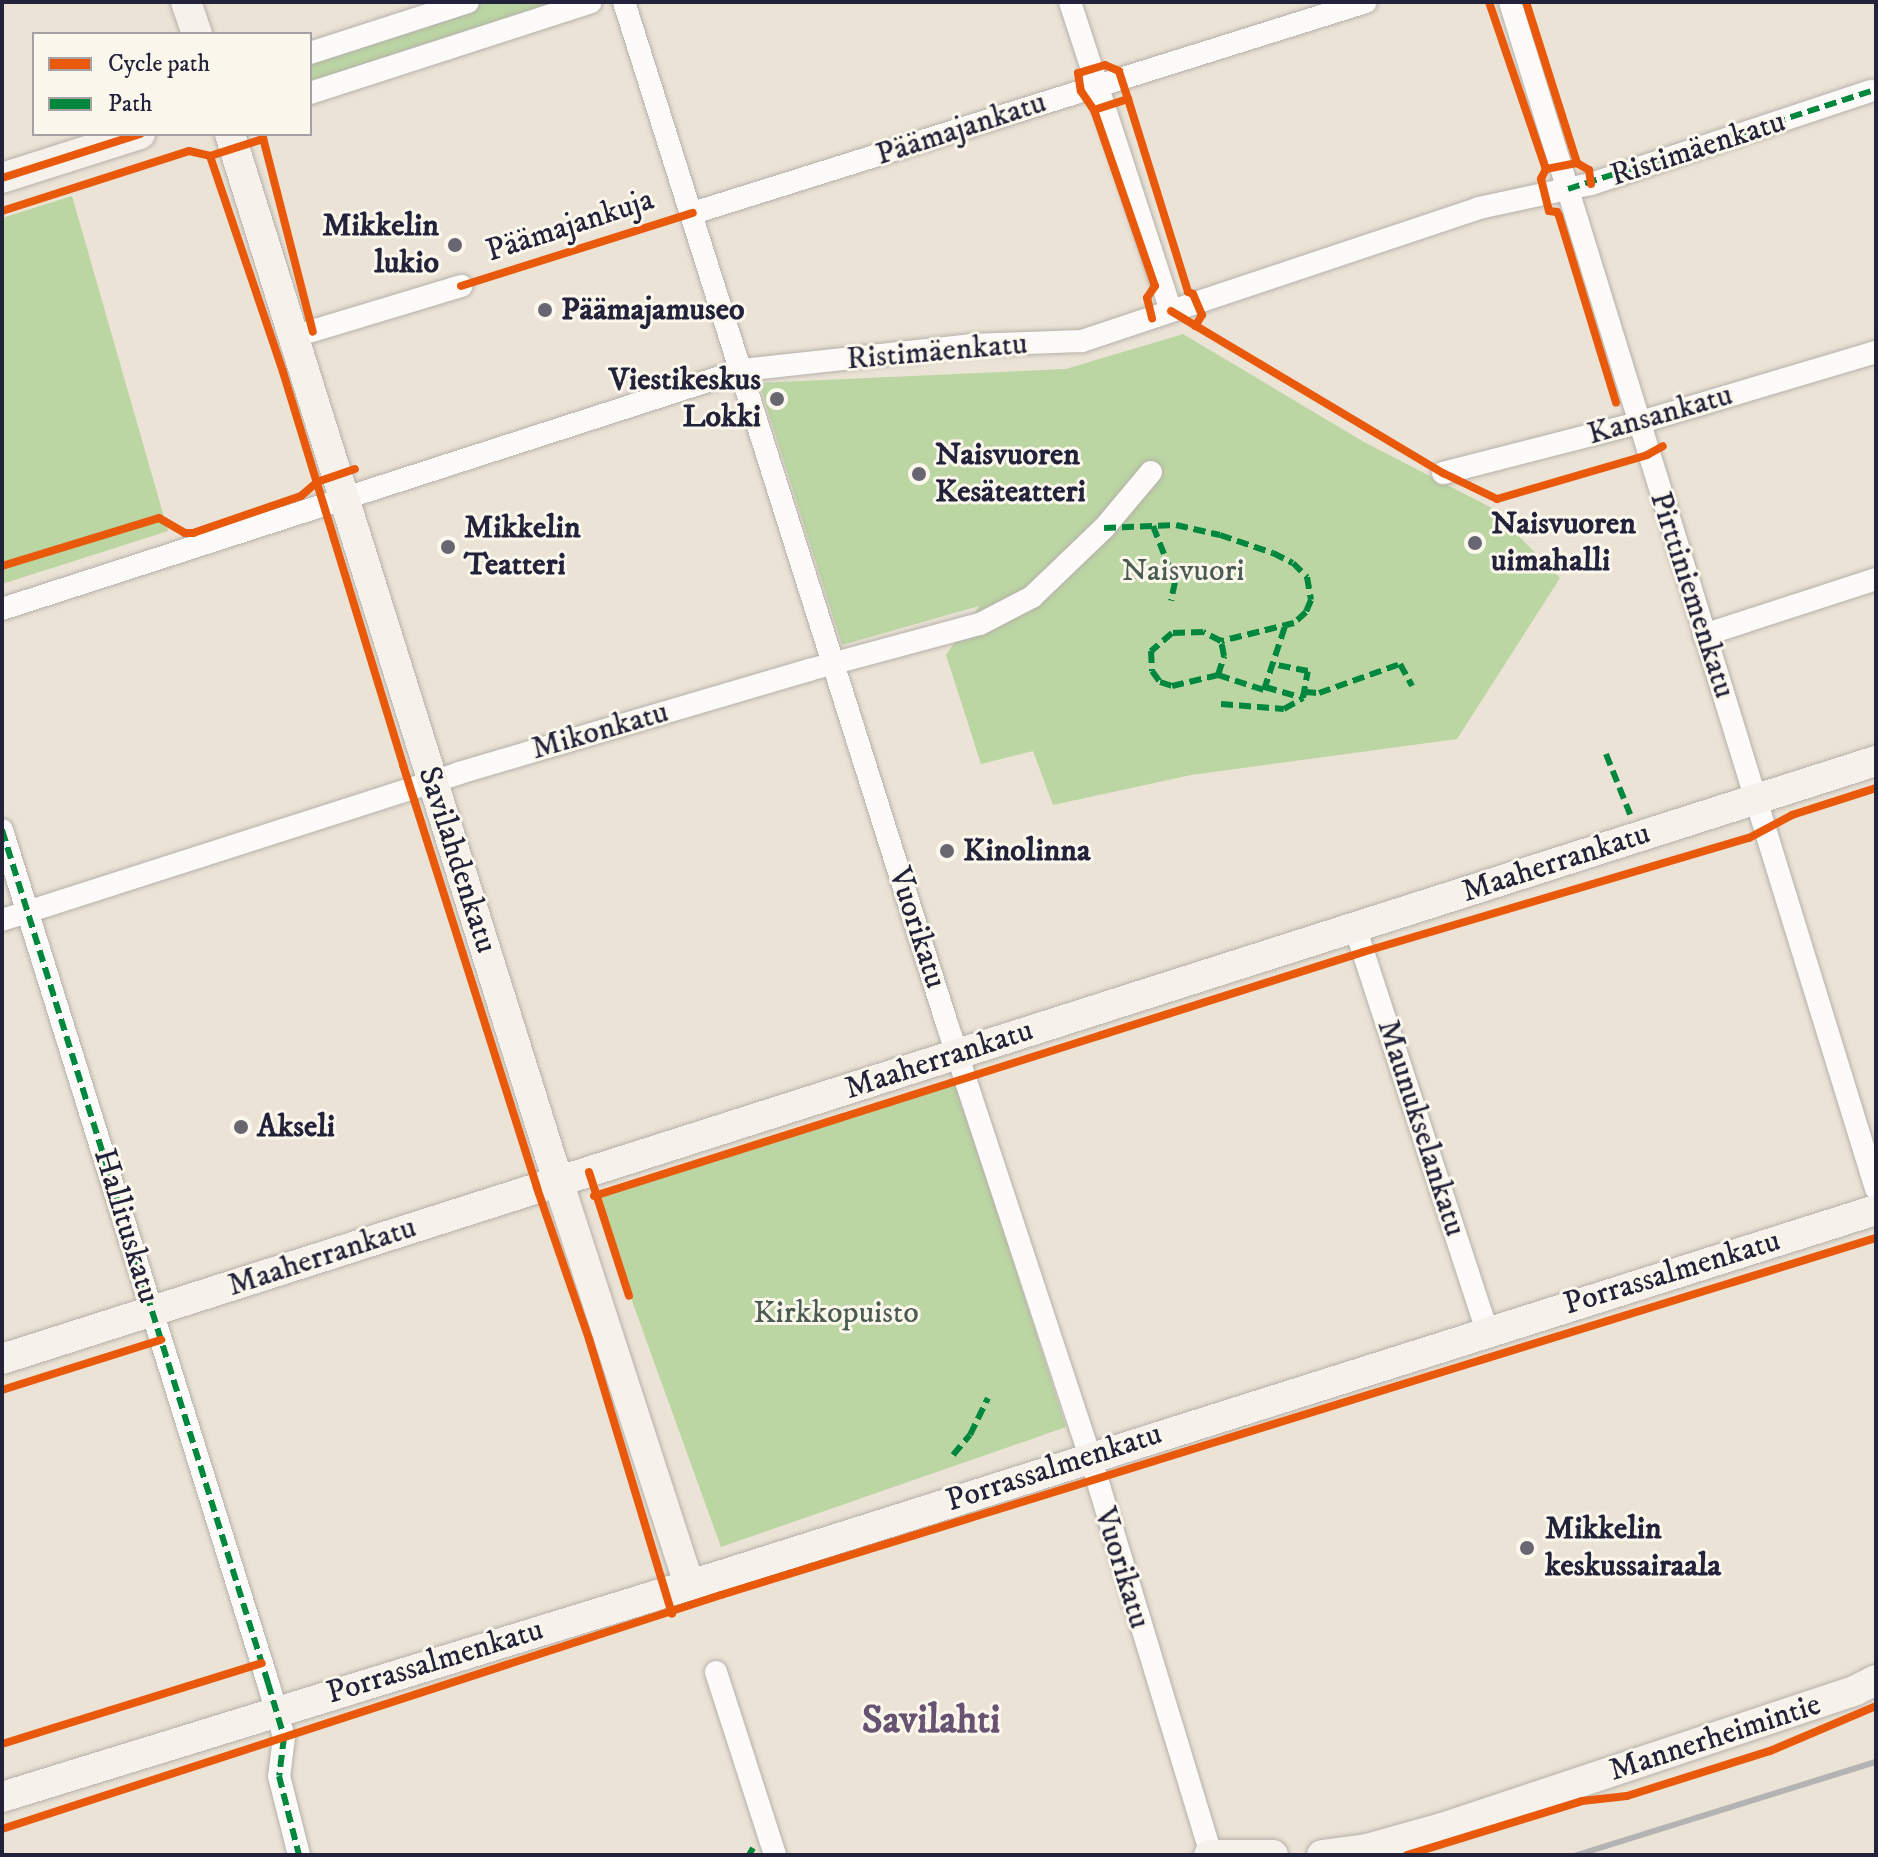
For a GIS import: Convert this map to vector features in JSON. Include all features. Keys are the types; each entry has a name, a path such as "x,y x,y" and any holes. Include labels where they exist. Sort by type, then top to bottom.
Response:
{"main road":[{"path":"186,2 196,32"},
{"path":"2,178 134,136"},
{"name":"Savilahdenkatu","path":"231,136 558,1181 689,1585"},
{"name":"Maaherrankatu","path":"2,1359 1876,761"},
{"name":"Porrassalmenkatu","path":"2,1797 689,1585 1487,1330 1876,1210"},
{"name":"Mannerheimintie","path":"1322,1855 1367,1849 1442,1828 1830,1699 1876,1680"},
{"path":"1210,1855 1273,1855"}],"street":[{"path":"312,52 468,2"},
{"path":"312,92 591,2"},
{"name":"Vuorikatu","path":"624,2 833,663 1090,1456 1210,1855"},
{"path":"1070,2 1171,311"},
{"name":"Päämajankatu","path":"693,213 1366,2"},
{"name":"Pirttiniemenkatu","path":"1510,2 1641,422 1647,455 1757,799 1876,1189"},
{"name":"Ristimäenkatu","path":"2,609 742,370 971,345 1082,341 1479,208 1568,189 1871,91"},
{"name":"Päämajankuja","path":"292,337 461,286"},
{"name":"Kansankatu","path":"1443,473 1641,422 1876,352"},
{"name":"Mikonkatu","path":"2,920 432,781 833,663 980,624 1032,597 1104,528 1151,472"},
{"path":"1704,635 1876,579"},
{"name":"Hallituskatu","path":"2,830 284,1737 279,1776 299,1855"},
{"name":"Maunukselankatu","path":"1355,927 1487,1330"},
{"path":"716,1672 775,1855"}],"green space":[{"path":"483,2 576,2 312,87 312,57"},
{"path":"72,196 168,531 2,584 2,218"},
{"name":"Naisvuori","path":"1183,334 1364,442 1490,507 1560,578 1457,739 1191,775 1053,805 1033,751 981,764 946,655 979,606 842,645 759,383 1066,369"},
{"name":"Kirkkopuisto","path":"957,1082 1066,1427 721,1547 594,1196"}],"railway":[{"path":"1577,1855 1876,1762"}],"marked path":[{"path":"1568,189 1871,91"},
{"path":"1104,528 1176,525 1220,535 1273,553 1293,563 1307,577 1311,600 1306,612 1294,623 1221,641 1203,632 1172,633 1151,651 1152,671 1160,682 1172,686 1218,675 1224,656 1221,641"},
{"path":"1153,526 1175,582 1171,601"},
{"path":"1218,675 1264,690 1285,626"},
{"path":"1265,687 1303,698 1308,671 1273,664"},
{"path":"1304,692 1319,693 1400,664 1412,686"},
{"path":"1221,704 1284,709 1303,698"},
{"path":"1606,754 1630,814"},
{"path":"2,830 284,1737 279,1776 299,1855"},
{"path":"953,1455 970,1435 988,1398"},
{"path":"749,1855 753,1848"}],"cycle path":[{"path":"1489,2 1546,169"},
{"path":"1526,2 1577,163"},
{"path":"1094,110 1128,99 1119,71 1105,65 1078,73 1081,91 1094,110 1155,286 1147,298 1152,318"},
{"path":"1128,99 1188,292 1193,294 1202,315 1195,326"},
{"path":"2,178 134,136"},
{"path":"263,136 313,332"},
{"path":"2,211 189,151 210,156 263,139"},
{"path":"210,156 283,372 403,765 537,1188 589,1339 672,1614"},
{"path":"1591,184 1589,170 1577,163 1546,169 1541,179 1549,211 1557,212 1559,216 1616,402"},
{"path":"461,286 693,213"},
{"path":"1171,311 1443,473 1497,499 1647,455 1663,446"},
{"path":"2,566 159,518 185,533 193,533 301,496 317,482 355,469"},
{"path":"594,1196 1363,952 1749,838 1792,815 1876,788"},
{"path":"589,1172 629,1296"},
{"path":"2,1829 721,1595 1876,1238"},
{"path":"2,1390 161,1340"},
{"path":"2,1744 262,1663"},
{"path":"1407,1855 1582,1801 1627,1796 1770,1751 1876,1706"}],"place":[{"name":"Mikkelin lukio","path":"455,245"},
{"name":"Päämajamuseo","path":"545,310"},
{"name":"Viestikeskus Lokki","path":"777,399"},
{"name":"Naisvuoren Kesäteatteri","path":"919,474"},
{"name":"Naisvuoren uimahalli","path":"1475,543"},
{"name":"Mikkelin Teatteri","path":"448,547"},
{"name":"Kinolinna","path":"947,851"},
{"name":"Akseli","path":"241,1127"},
{"name":"Mikkelin keskussairaala","path":"1527,1548"}],"district":[{"name":"Savilahti","path":"931,1721"}]}
